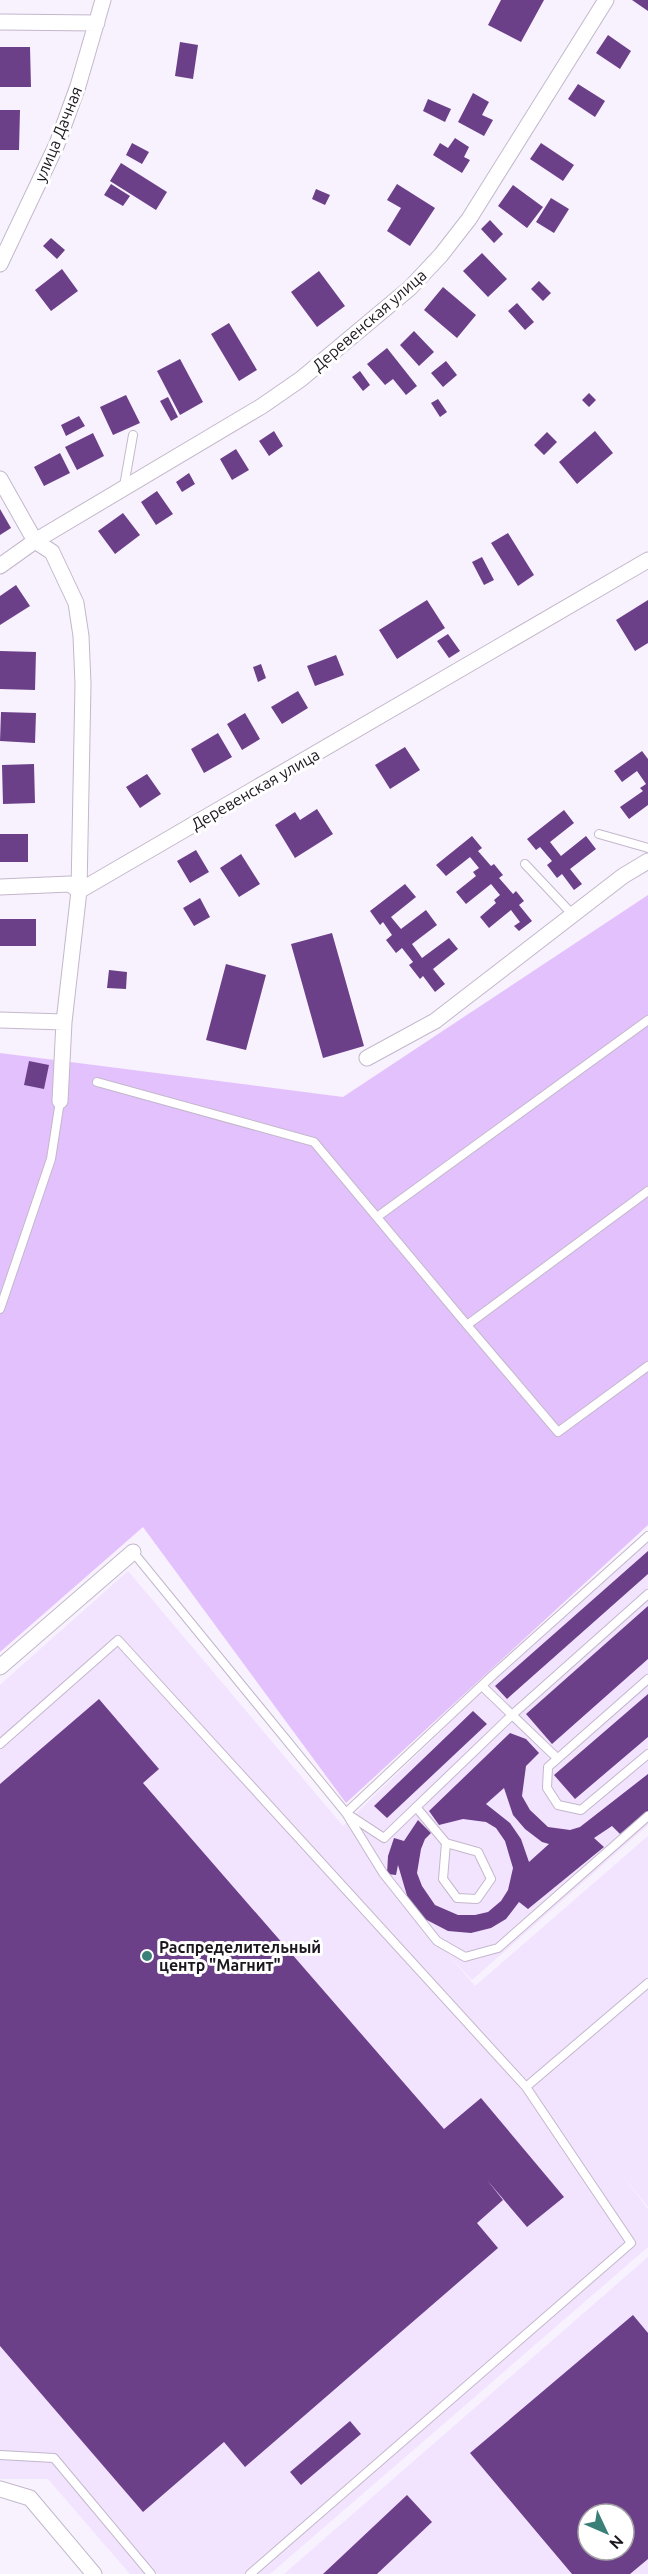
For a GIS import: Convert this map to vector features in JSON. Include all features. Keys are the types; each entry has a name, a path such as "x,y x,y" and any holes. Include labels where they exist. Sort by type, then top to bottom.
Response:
{"street":[{"name":"улица Дачная","path":"0,264 57,144 78,86 103,0"},
{"name":"Деревенская улица","path":"0,566 35,541 281,392 346,342 410,288 441,255 469,219 606,0"},
{"path":"0,22 97,23"},
{"path":"0,479 35,541 51,552 76,603 81,636 83,684 79,891 64,1022 60,1101"},
{"name":"Деревенская улица","path":"79,891 648,560"},
{"path":"367,1058 435,1021 623,876 648,861"},
{"path":"0,887 70,884 79,891"},
{"path":"0,1020 64,1022"},
{"path":"0,1667 133,1552"},
{"path":"0,2489 30,2498 94,2574"}],"lane":[{"path":"124,488 133,435"},
{"path":"599,834 648,848"},
{"path":"525,864 573,915"},
{"path":"376,1217 648,1020"},
{"path":"97,1082 314,1142 558,1432 648,1366"},
{"path":"0,1309 51,1159 60,1101"},
{"path":"467,1325 648,1191"},
{"path":"346,1813 648,1536"},
{"path":"133,1552 346,1813 382,1873 437,1941 465,1957 498,1948 648,1816"},
{"path":"346,1813 384,1838 512,1715 648,1594"},
{"path":"0,1744 118,1640 526,2087 631,2243 250,2574"},
{"path":"648,1679 548,1767 547,1788 558,1805 581,1810 648,1754"},
{"path":"482,1686 557,1758"},
{"path":"416,1808 446,1843 478,1852 491,1879 477,1899 457,1898 443,1879 446,1843"},
{"path":"526,2087 648,1983"},
{"path":"0,2455 54,2458 151,2574"}],"shaded area":[{"path":"648,895 648,1525 346,1803 143,1527 0,1652 0,1053 343,1097"},
{"path":"648,1543 648,1825 472,1980 447,1953 475,1986 648,1836 648,2207 621,2174 648,2209 648,2247 270,2574 130,2574 48,2479 0,2479 0,1685 128,1571 343,1826 507,1668"},
{"path":"648,2257 648,2574 284,2574"}],"building":[{"path":"501,0 544,0 521,42 488,25"},
{"path":"632,0 648,0 648,11"},
{"path":"608,35 631,51 620,69 596,53"},
{"path":"180,42 198,45 193,79 175,76"},
{"path":"0,47 30,47 31,87 0,87"},
{"path":"578,84 605,101 595,117 568,99"},
{"path":"473,93 489,102 482,115 493,120 484,136 458,122"},
{"path":"428,99 451,109 445,122 423,111"},
{"path":"0,110 20,110 19,150 0,150"},
{"path":"455,138 469,147 464,157 470,160 462,173 433,155 440,143 448,148"},
{"path":"132,143 149,152 142,164 126,155"},
{"path":"541,143 574,165 563,181 530,159"},
{"path":"121,163 167,192 156,210 110,181"},
{"path":"111,184 130,196 123,206 104,195"},
{"path":"397,184 435,208 410,246 387,231 401,208 387,200"},
{"path":"513,185 543,207 527,228 498,206"},
{"path":"316,189 330,195 325,205 312,199"},
{"path":"551,198 569,209 554,233 536,222"},
{"path":"490,220 503,234 494,243 481,229"},
{"path":"51,238 65,250 57,259 43,246"},
{"path":"482,253 507,279 488,297 463,271"},
{"path":"62,269 78,291 51,311 35,290"},
{"path":"319,271 345,306 317,327 291,292"},
{"path":"539,281 551,293 543,301 531,289"},
{"path":"443,287 476,315 457,338 424,310"},
{"path":"517,303 534,322 525,330 508,311"},
{"path":"229,323 257,370 239,381 211,334"},
{"path":"414,331 434,352 419,366 400,345"},
{"path":"387,348 417,386 406,395 393,379 385,385 367,364"},
{"path":"180,359 203,402 180,415 157,371"},
{"path":"446,361 457,375 443,387 431,373"},
{"path":"360,371 370,385 363,391 352,377"},
{"path":"589,393 596,400 589,407 582,400"},
{"path":"126,395 140,423 113,435 100,407"},
{"path":"168,397 178,417 171,421 160,401"},
{"path":"438,399 447,412 440,417 431,403"},
{"path":"79,416 85,426 66,436 61,425"},
{"path":"274,431 283,446 269,456 259,441"},
{"path":"595,431 613,453 577,484 559,462"},
{"path":"547,432 557,442 544,455 534,445"},
{"path":"93,433 104,456 77,470 65,447"},
{"path":"236,449 249,470 232,480 220,459"},
{"path":"60,453 70,473 44,486 34,467"},
{"path":"189,473 195,484 182,492 176,482"},
{"path":"157,491 173,514 156,525 141,502"},
{"path":"0,509 11,528 0,535"},
{"path":"123,513 140,535 115,554 98,531"},
{"path":"508,533 534,575 518,586 491,543"},
{"path":"482,557 494,580 484,585 472,562"},
{"path":"16,585 30,606 0,625 0,596"},
{"path":"427,600 445,628 397,659 379,630"},
{"path":"648,600 648,643 635,651 616,620"},
{"path":"448,634 460,651 449,658 437,641"},
{"path":"0,651 36,652 35,690 0,689"},
{"path":"336,655 344,675 315,686 307,666"},
{"path":"261,664 266,678 258,682 253,667"},
{"path":"298,691 308,708 282,724 271,707"},
{"path":"1,712 36,713 35,743 0,741"},
{"path":"245,713 260,739 242,750 227,724"},
{"path":"218,733 232,757 204,773 191,749"},
{"path":"405,747 420,770 390,789 375,765"},
{"path":"642,751 648,759 648,805 629,819 620,807 643,791 640,788 646,784 637,771 622,782 614,771"},
{"path":"34,764 35,803 3,804 2,765"},
{"path":"147,774 161,794 140,808 126,787"},
{"path":"317,809 333,834 295,858 275,825 295,812 300,820"},
{"path":"564,810 574,823 550,842 561,856 586,836 596,849 570,869 582,884 574,890 562,874 557,878 547,865 552,861 540,847 536,850 527,839"},
{"path":"0,834 28,834 28,862 0,862"},
{"path":"472,836 482,848 478,851 491,866 494,864 503,875 499,878 513,894 516,891 524,901 519,905 532,921 519,931 514,926 520,922 511,910 489,928 480,917 496,903 494,900 500,895 491,884 466,904 456,892 476,876 473,872 479,868 470,857 446,876 436,865"},
{"path":"196,850 209,872 190,883 177,861"},
{"path":"241,854 260,884 239,897 220,868"},
{"path":"405,884 416,897 391,917 401,929 426,910 437,925 412,944 422,958 449,938 458,949 433,969 445,984 435,992 423,976 420,979 409,965 413,962 402,948 396,953 386,940 392,935 383,922 380,925 370,911"},
{"path":"200,898 210,917 194,926 183,908"},
{"path":"0,919 36,919 36,946 0,946"},
{"path":"332,933 364,1046 323,1058 291,944"},
{"path":"226,964 266,975 246,1050 206,1040"},
{"path":"109,970 127,972 126,989 107,988"},
{"path":"29,1061 49,1065 44,1089 24,1085"},
{"path":"648,1551 648,1574 507,1699 495,1686"},
{"path":"648,1606 648,1659 552,1744 526,1714"},
{"path":"648,1694 648,1737 575,1799 554,1775"},
{"name":"Распределительный центр \"Магнит\"","path":"99,1699 159,1769 143,1783 444,2129 481,2098 564,2197 527,2227 487,2180 503,2200 477,2223 498,2248 245,2467 224,2442 143,2512 0,2346 0,1784"},
{"path":"473,1711 487,1724 387,1818 374,1806"},
{"path":"510,1733 526,1739 539,1753 526,1766 522,1796 530,1810 548,1827 570,1830 580,1827 648,1774 648,1811 620,1834 612,1826 594,1838 604,1847 528,1909 519,1902 506,1919 491,1928 471,1933 448,1931 423,1918 408,1899 398,1865 396,1875 387,1874 388,1856 394,1838 404,1841 418,1820 431,1833 425,1839 421,1849 417,1873 422,1886 435,1905 458,1915 488,1912 501,1901 508,1890 513,1868 505,1841 496,1828 486,1822 463,1819 439,1825 429,1811","holes":["504,1788 513,1815 525,1829 542,1842 549,1844 529,1862 521,1839 510,1823 486,1804"]},
{"path":"633,2315 648,2333 648,2559 630,2574 572,2574 470,2453"},
{"path":"350,2421 361,2434 301,2485 290,2472"},
{"path":"407,2495 432,2522 377,2574 323,2574"}],"place":[{"name":"Распределительный центр \"Магнит\"","path":"147,1956"}]}
